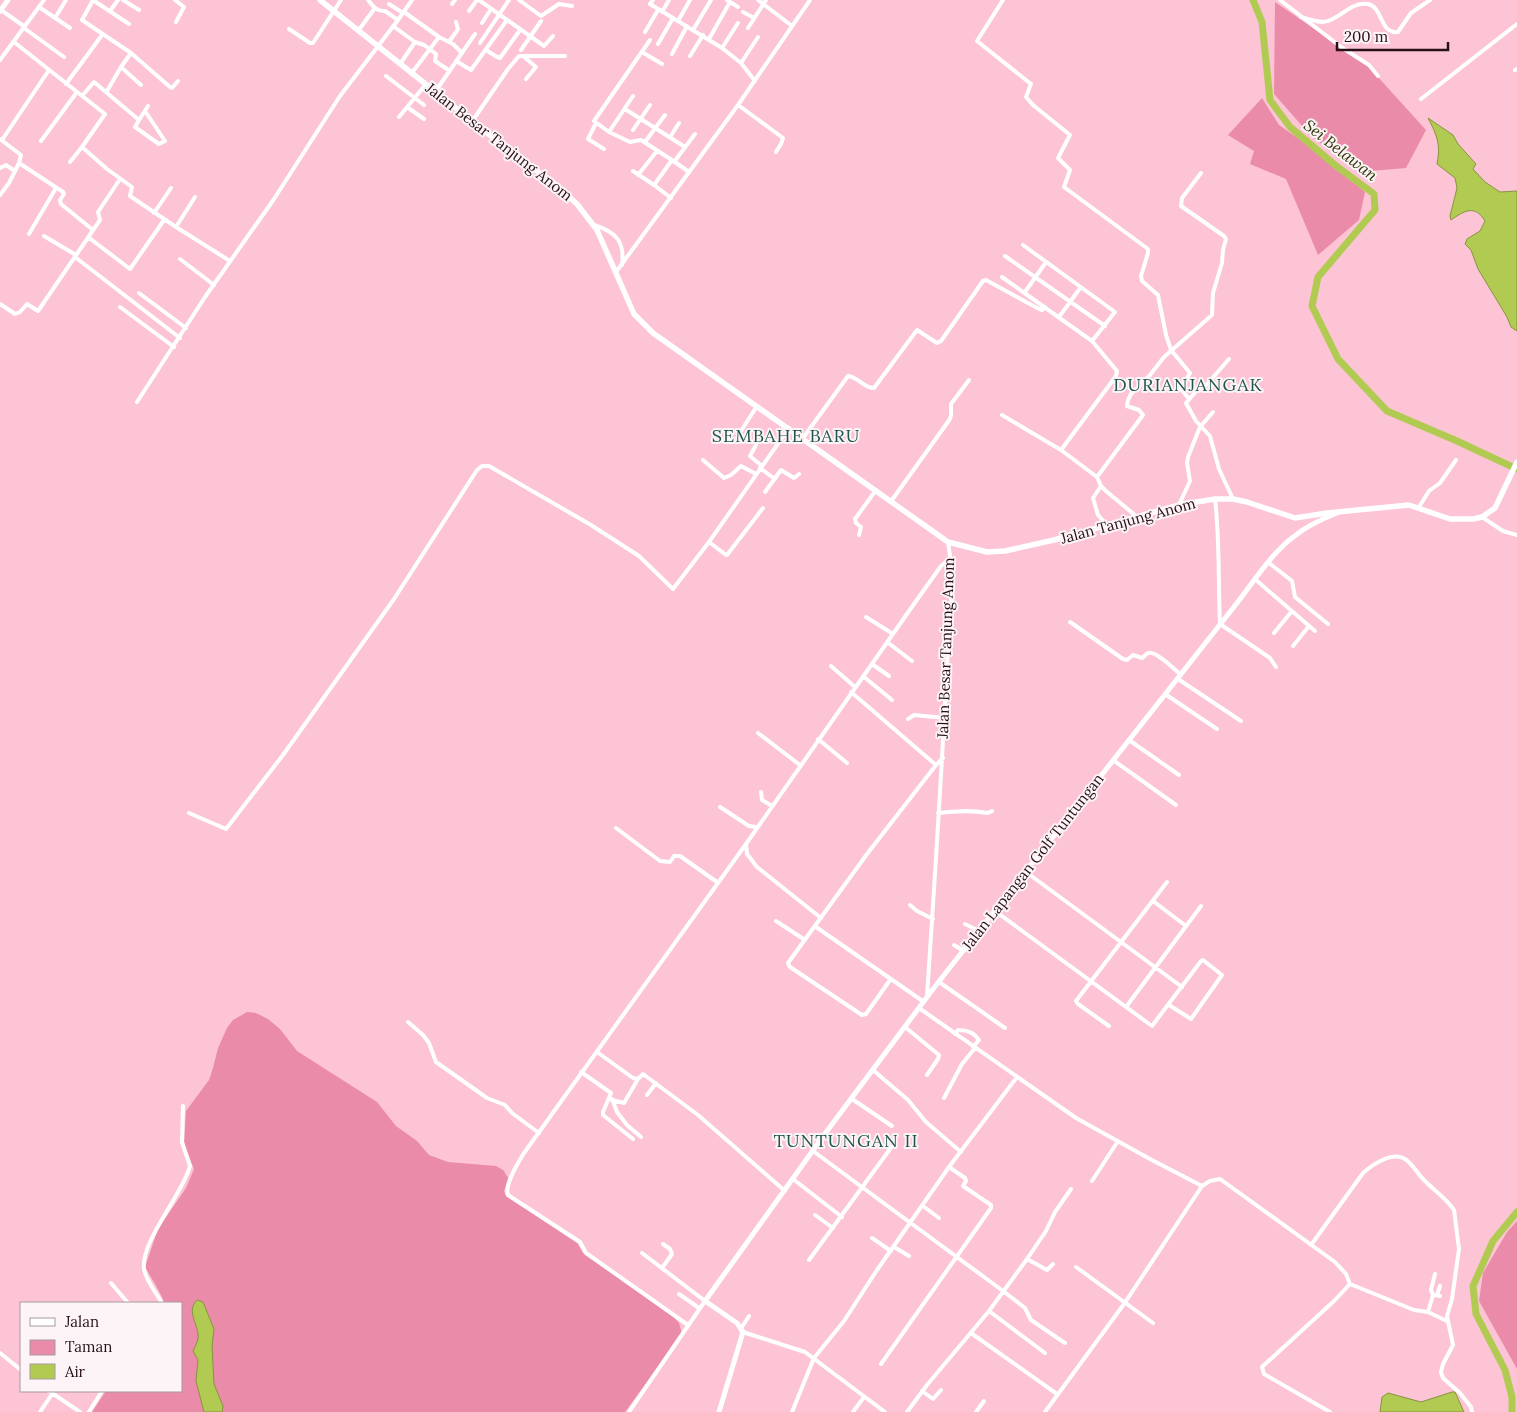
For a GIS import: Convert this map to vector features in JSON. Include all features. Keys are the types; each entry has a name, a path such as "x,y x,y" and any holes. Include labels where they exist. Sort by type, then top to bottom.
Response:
{"main road":[{"name":"Jalan Besar Tanjung Anom","path":"320,0 411,74 473,120 525,164 555,184 577,204 594,225 630,308 639,320 662,339 892,500 948,542"},
{"path":"1482,517 1495,508 1517,462"},
{"name":"Jalan Tanjung Anom","path":"948,542 987,552 1005,552 1136,516 1215,499 1233,499 1257,504 1281,515 1295,518 1337,513"},
{"name":"Jalan Lapangan Golf Tuntungan","path":"1337,513 1405,505 1419,507 1454,520 1482,517"}],"street":[{"path":"8,0 0,11 64,57"},
{"path":"0,60 44,0"},
{"path":"55,18 66,0"},
{"path":"129,24 93,0 82,20 131,53 170,87 172,88 178,81"},
{"path":"110,11 118,0"},
{"path":"123,0 139,10"},
{"path":"175,0 184,7 176,22"},
{"path":"289,29 310,43 313,43 341,0"},
{"path":"368,0 375,8 384,11 398,20"},
{"path":"137,402 230,261 274,199 340,96 412,0"},
{"path":"469,11 478,0 544,46 553,36"},
{"path":"480,43 509,0"},
{"path":"519,0 542,16 559,4 572,6"},
{"path":"652,0 650,4 660,11 722,48 741,63 755,81"},
{"path":"645,32 669,0"},
{"path":"678,21 690,0"},
{"path":"693,30 711,0"},
{"path":"758,0 765,2 792,26"},
{"path":"616,272 738,105 810,0"},
{"path":"1003,0 977,41 1031,84 1026,97 1032,105 1070,135 1058,158 1070,170 1064,187 1148,249 1141,276 1142,281 1158,295 1171,350 1190,373 1180,389 1189,399"},
{"path":"1280,0 1341,47 1370,66 1378,76"},
{"path":"1301,17 1323,22 1354,6 1369,4 1374,8 1387,29 1394,33 1398,32 1410,13 1430,0"},
{"path":"709,39 732,1 738,7"},
{"path":"748,28 765,2"},
{"path":"389,4 458,48 462,53"},
{"path":"39,7 70,28"},
{"path":"358,31 375,8"},
{"path":"482,23 491,9"},
{"path":"743,12 754,18"},
{"path":"658,44 673,18"},
{"path":"456,61 471,70 507,20"},
{"path":"521,50 541,21"},
{"path":"449,42 458,29 456,22"},
{"path":"722,48 738,23"},
{"path":"1421,99 1517,24"},
{"path":"393,26 415,42 430,49 437,55 434,61 450,71"},
{"path":"672,54 687,26"},
{"path":"486,50 500,58 520,30"},
{"path":"435,92 475,34"},
{"path":"66,84 102,35"},
{"path":"690,56 703,36"},
{"path":"411,74 439,37"},
{"path":"741,63 758,37"},
{"path":"650,40 594,121 608,132 630,142 640,140 645,142 688,172"},
{"path":"14,42 104,114 70,162"},
{"path":"400,64 415,42"},
{"path":"642,52 662,64"},
{"path":"107,91 131,53"},
{"path":"523,56 536,67 526,79"},
{"path":"473,120 517,58 523,56 565,56"},
{"path":"121,67 141,85"},
{"path":"0,195 15,171 21,155 1,139 49,70"},
{"path":"386,76 424,105"},
{"path":"82,96 94,82 107,91 139,120"},
{"path":"400,117 426,84"},
{"path":"41,141 77,92"},
{"path":"608,132 633,96"},
{"path":"633,130 650,105"},
{"path":"738,105 783,138 782,144 776,152"},
{"path":"145,111 165,141 159,144 135,127 148,106"},
{"path":"407,107 424,119"},
{"path":"625,108 685,148"},
{"path":"645,142 664,115"},
{"path":"596,123 588,139 604,150"},
{"path":"670,137 679,124"},
{"path":"654,185 695,134"},
{"path":"82,147 132,188 130,196 164,220 230,261"},
{"path":"638,174 657,151"},
{"path":"19,163 64,194 60,200 61,204 93,230"},
{"path":"0,168 6,165 15,171"},
{"path":"633,171 671,198"},
{"path":"1097,477 1143,415 1139,410 1128,407 1128,400 1171,350 1182,343 1212,315 1213,293 1222,264 1223,250 1226,242 1224,236 1181,206 1182,198 1201,173"},
{"path":"0,304 15,314 20,312 27,304 38,311 100,220 98,212 120,179"},
{"path":"29,234 56,188"},
{"path":"154,213 171,188"},
{"path":"176,227 195,197"},
{"path":"88,237 130,269 164,220"},
{"path":"594,225 611,233 621,244 624,252 622,265"},
{"path":"44,236 76,256 180,338"},
{"path":"1023,246 1115,312 1092,341"},
{"path":"1005,256 1105,326"},
{"path":"180,259 214,285"},
{"path":"1025,292 1046,262"},
{"path":"1002,277 1092,341 1117,372 1061,450"},
{"path":"804,438 848,376 852,376 870,388 874,388 918,330 937,343 940,342 983,281 986,280 1039,310 1045,307"},
{"path":"1059,317 1081,287"},
{"path":"139,292 186,328"},
{"path":"120,307 174,347"},
{"path":"161,323 168,315"},
{"path":"1229,359 1203,389 1200,388 1189,399 1187,404 1200,427 1210,436 1219,469 1233,499"},
{"path":"892,500 950,419 952,415 951,404 969,380"},
{"path":"741,431 757,406"},
{"path":"1180,505 1190,482 1188,457 1200,427 1213,412"},
{"path":"1002,415 1061,450 1097,477 1101,486 1136,516"},
{"path":"190,813 226,829 283,755 394,599 472,478 482,466 489,466 640,556 673,589 709,542 789,428"},
{"path":"756,446 750,456 775,479"},
{"path":"703,460 724,478 731,475 741,466 756,474"},
{"path":"1419,507 1429,490 1440,482 1456,460"},
{"path":"765,492 781,470 794,478 799,474"},
{"path":"1101,486 1093,498 1098,515 1107,525"},
{"path":"859,535 861,527 856,523 855,519 876,490"},
{"path":"1215,499 1219,536 1217,562 1220,624 1270,658 1276,668"},
{"path":"709,542 728,555 763,508"},
{"name":"Jalan Lapangan Golf Tuntungan","path":"705,1300 905,1026 1220,624 1269,563 1294,536 1312,524 1337,513"},
{"path":"1482,517 1503,531 1517,535"},
{"name":"Jalan Besar Tanjung Anom","path":"928,996 933,919 933,880 945,718 951,558 948,542"},
{"path":"688,1325 586,1253 580,1242 508,1195 507,1190 516,1167 538,1133 746,844 756,827 941,566 951,558"},
{"path":"1269,563 1292,581 1296,597 1328,624"},
{"path":"1256,580 1315,632"},
{"path":"1274,633 1292,611"},
{"path":"866,617 893,634"},
{"path":"1070,622 1122,659 1127,660 1133,655 1142,658 1148,653 1158,656 1179,676 1241,722"},
{"path":"1294,646 1309,626"},
{"path":"887,642 912,661"},
{"path":"872,664 889,676"},
{"path":"831,666 855,687"},
{"path":"863,676 892,700"},
{"path":"851,692 936,765"},
{"path":"1165,694 1217,729"},
{"path":"908,719 914,715 945,718"},
{"path":"758,733 800,765"},
{"path":"818,740 847,763"},
{"path":"1129,740 1179,774"},
{"path":"890,980 866,1014 862,1015 788,966 788,964 942,758"},
{"path":"1113,760 1176,805"},
{"path":"761,792 762,800 772,806"},
{"path":"720,806 749,826 756,827"},
{"path":"938,813 960,810 988,814 992,811"},
{"path":"616,828 660,862 670,862 674,856 680,856 717,882"},
{"path":"746,844 747,854 757,867 822,918"},
{"path":"1026,872 1182,987"},
{"path":"1108,1026 1076,1003 1076,1001 1167,882"},
{"path":"1153,901 1186,926"},
{"path":"910,905 933,919"},
{"path":"1126,1007 1201,906"},
{"path":"995,911 1153,1026 1202,961 1222,975 1191,1018 1169,1005"},
{"path":"776,921 805,940"},
{"path":"965,924 979,931"},
{"path":"816,927 924,1002"},
{"path":"954,945 964,951"},
{"path":"939,982 1005,1028"},
{"path":"919,1008 1076,1118 1118,1140 1150,1160 1202,1186"},
{"path":"408,1022 429,1043 436,1062 487,1098 505,1105 512,1113 538,1133"},
{"path":"905,1026 939,1055 927,1075"},
{"path":"944,1098 962,1064 979,1040 978,1037 968,1031 958,1030 955,1034"},
{"path":"597,1052 632,1078 638,1079"},
{"path":"873,1070 908,1100 926,1122 961,1152"},
{"path":"581,1072 611,1093 611,1099 617,1112 628,1126 641,1137"},
{"path":"611,1099 624,1103 643,1074 698,1115 785,1191"},
{"path":"792,1412 814,1358 844,1321 949,1167 1016,1077"},
{"path":"647,1095 656,1084"},
{"path":"611,1099 603,1115 633,1139"},
{"path":"852,1099 892,1126"},
{"path":"161,1302 148,1278 144,1264 158,1227 182,1185 190,1166 182,1142 183,1106"},
{"path":"1092,1180 1118,1140"},
{"path":"809,1260 893,1145"},
{"path":"813,1151 1003,1291 1025,1308 1031,1320 1065,1343"},
{"path":"1310,1245 1367,1169 1389,1158 1405,1159 1425,1182 1454,1210 1459,1249 1458,1265 1447,1321 1453,1345 1443,1364 1442,1375 1460,1393 1471,1407 1472,1412"},
{"path":"881,1364 991,1207 964,1186 965,1178 949,1167"},
{"path":"793,1179 842,1216"},
{"path":"1045,1412 1124,1304 1202,1186 1220,1179 1335,1262 1346,1274 1350,1284 1414,1310 1428,1312 1447,1321"},
{"path":"907,1412 989,1311 1051,1224 1055,1212 1071,1189"},
{"path":"923,1206 939,1218"},
{"path":"815,1215 833,1228"},
{"path":"872,1238 908,1256"},
{"path":"662,1268 672,1254 670,1249 663,1244"},
{"path":"642,1254 742,1330 803,1351 885,1412"},
{"path":"1027,1259 1047,1270 1053,1264"},
{"path":"1076,1268 1153,1324"},
{"path":"1435,1274 1431,1290 1436,1295"},
{"path":"111,1283 127,1302"},
{"path":"1330,1412 1264,1374 1262,1367 1350,1284"},
{"path":"1428,1312 1440,1286"},
{"path":"679,1294 699,1308"},
{"path":"629,1412 705,1300"},
{"path":"989,1311 1045,1352"},
{"path":"719,1412 742,1330 749,1316"},
{"path":"971,1333 1058,1394"},
{"path":"0,1353 20,1369"},
{"path":"922,1392 933,1399 941,1390"},
{"path":"40,1412 50,1392 80,1412"},
{"path":"89,1412 101,1392"},
{"path":"853,1412 864,1397"},
{"path":"976,1412 984,1401"}],"green space":[{"path":"1275,2 1367,65 1426,130 1406,168 1359,172 1311,136 1274,94"},
{"path":"1262,98 1279,125 1315,150 1365,192 1359,220 1318,255 1286,179 1250,164 1254,151 1228,135"},
{"path":"247,1012 256,1013 268,1019 280,1029 297,1051 377,1102 396,1126 417,1141 429,1155 448,1162 496,1166 503,1170 509,1179 504,1191 506,1196 577,1243 583,1253 674,1317 679,1323 682,1334 625,1412 92,1412 105,1392 182,1392 182,1302 164,1302 145,1267 158,1229 186,1188 194,1169 184,1145 186,1111 209,1080 218,1048 227,1028 233,1020"},
{"path":"1517,1221 1517,1369 1479,1301 1483,1273 1507,1232"}],"water":[{"path":"1428,118 1453,135 1458,144 1476,164 1473,169 1485,182 1500,192 1517,191 1517,331 1511,327 1478,269 1471,250 1465,244 1467,239 1480,231 1485,221 1477,212 1473,211 1460,214 1451,220 1450,216 1457,188 1455,178 1437,164 1439,151 1437,140"},
{"path":"197,1300 203,1302 214,1329 212,1346 214,1384 223,1406 222,1412 204,1412 196,1381 198,1360 193,1351 198,1340 198,1334 192,1309"},
{"path":"1455,1392 1464,1412 1380,1412 1382,1397 1388,1393 1421,1402"}],"waterway":[{"name":"Sei Belawan","path":"1253,0 1262,22 1270,100 1290,127 1335,165 1374,194 1375,210 1318,277 1312,306 1338,359 1387,411 1517,469"},
{"path":"1512,1412 1512,1397 1505,1370 1476,1314 1473,1286 1493,1241 1517,1212"}],"district":[{"name":"DURIANJANGAK","path":"1188,385"},
{"name":"SEMBAHE BARU","path":"786,436"},
{"name":"TUNTUNGAN II","path":"846,1141"}]}
